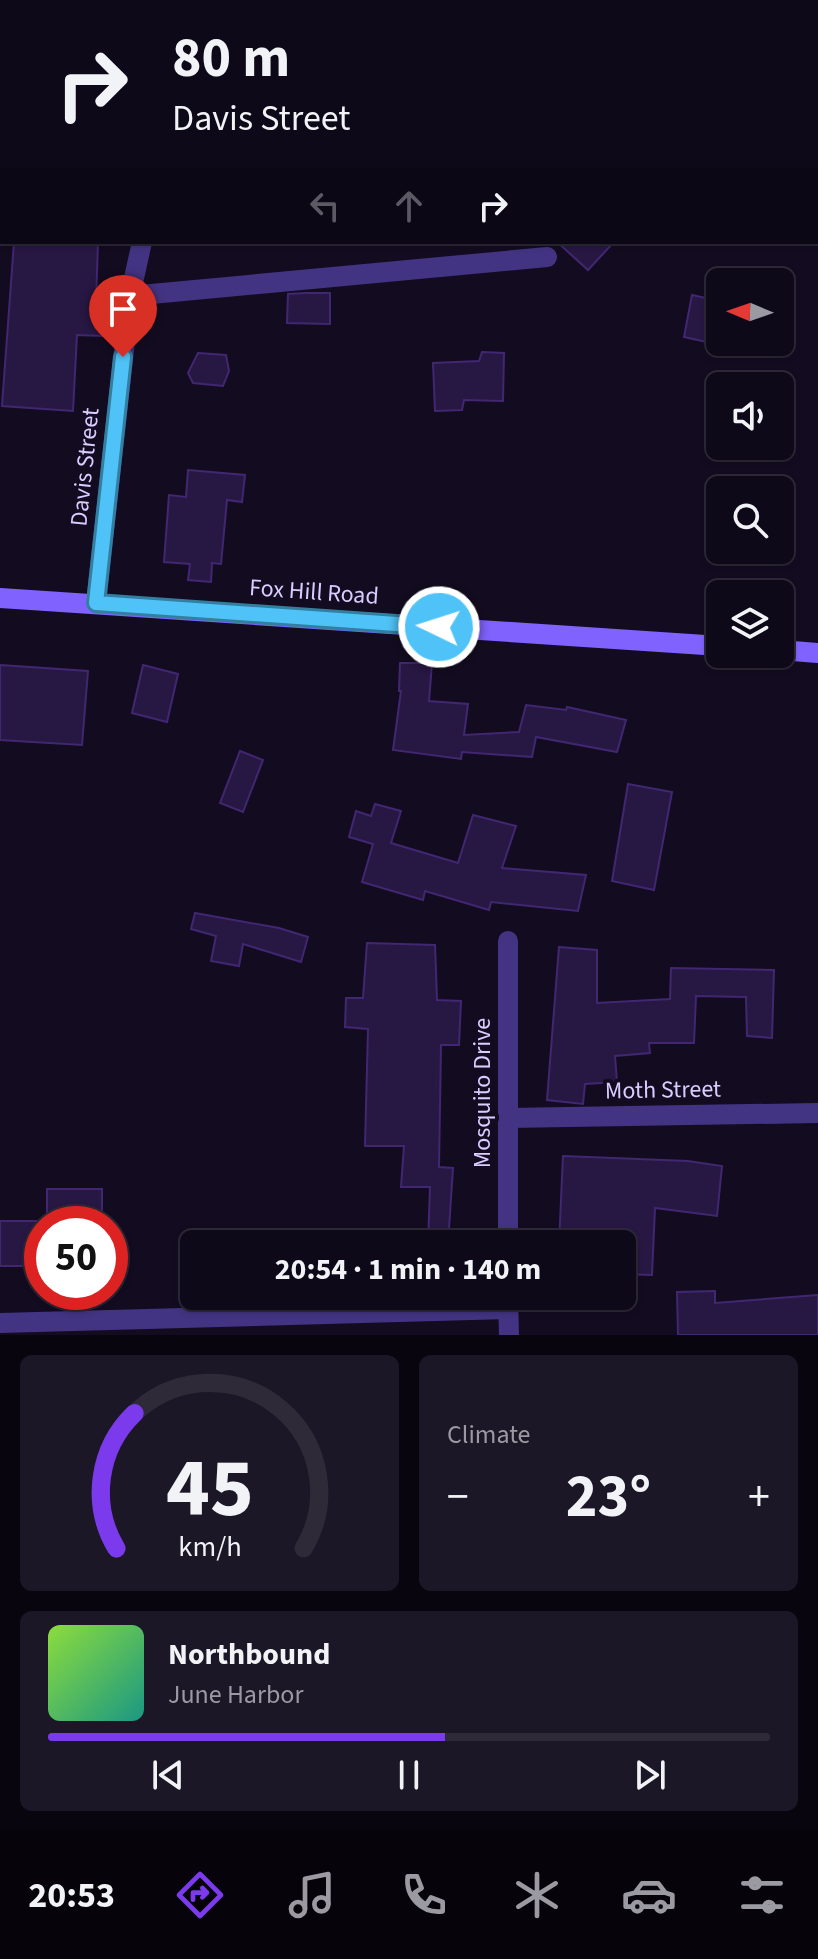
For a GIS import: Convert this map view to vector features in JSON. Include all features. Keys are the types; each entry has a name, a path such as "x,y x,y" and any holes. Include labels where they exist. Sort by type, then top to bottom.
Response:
{"main road":[{"name":"Fox Hill Road","path":"0,598 706,645"},
{"path":"794,651 818,653"}],"street":[{"name":"Davis Street","path":"96,603 130,296 142,244"},
{"path":"130,296 547,257"},
{"name":"Mosquito Drive","path":"508,941 508,1230"},
{"name":"Moth Street","path":"508,1118 818,1113"},
{"path":"0,1323 204,1327 411,1310"},
{"path":"508,1310 509,1335"}],"building":[{"path":"14,244 98,244 96,301 104,301 103,336 77,335 73,411 2,406"},
{"path":"559,244 612,244 588,270"},
{"path":"330,293 330,324 287,323 288,294"},
{"path":"692,295 706,298 706,342 684,337"},
{"path":"482,352 504,353 503,401 464,400 462,410 435,411 433,363 479,361"},
{"path":"198,353 226,355 229,371 223,386 193,383 188,373"},
{"path":"188,470 245,475 242,502 227,500 221,564 212,563 211,582 188,580 190,564 164,562 169,495 186,497"},
{"path":"400,663 432,663 429,701 468,704 464,735 519,732 526,705 566,710 567,707 626,720 617,752 536,737 532,757 462,752 461,759 393,750 401,691"},
{"path":"0,665 88,671 82,745 0,740"},
{"path":"143,665 178,674 167,722 132,713"},
{"path":"240,751 263,760 243,812 220,803"},
{"path":"628,784 672,792 654,890 612,881"},
{"path":"375,804 401,811 391,843 458,863 473,815 516,826 502,868 586,875 578,911 491,902 489,910 425,891 423,900 362,882 373,844 349,837 356,811 371,816"},
{"path":"195,913 279,928 308,937 301,962 243,944 239,966 211,961 216,936 191,929"},
{"path":"367,943 435,945 437,1000 461,1001 459,1045 441,1045 439,1167 453,1168 449,1230 428,1230 430,1187 401,1187 404,1146 365,1146 368,1029 345,1027 346,998 363,998"},
{"path":"559,947 597,950 597,1003 670,999 671,968 774,970 772,1038 747,1036 746,997 696,996 694,1043 649,1043 650,1053 615,1056 617,1082 585,1084 583,1104 547,1100"},
{"path":"563,1156 688,1161 722,1166 717,1216 655,1208 652,1275 636,1274 636,1230 560,1230"},
{"path":"47,1189 102,1189 102,1206 47,1206"},
{"path":"0,1221 24,1221 24,1266 0,1266"},
{"path":"715,1291 715,1303 818,1295 818,1335 678,1335 677,1292"}],"route":[{"path":"123,357 96,603 439,627"}]}
